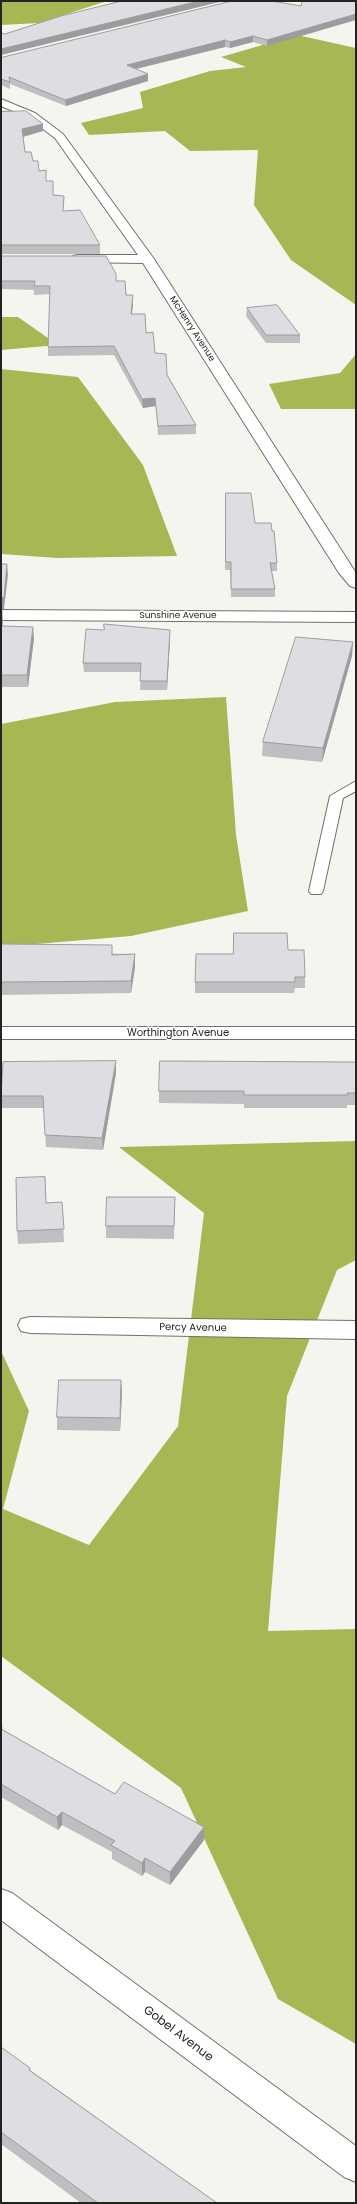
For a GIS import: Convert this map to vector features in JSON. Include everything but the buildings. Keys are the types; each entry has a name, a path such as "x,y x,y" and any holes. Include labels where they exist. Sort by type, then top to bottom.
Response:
{"street":[{"name":"McHenry Avenue","path":"1,102 31,115 59,136 147,259 347,573 356,583"},
{"path":"62,259 147,259"},
{"name":"Sunshine Avenue","path":"1,615 356,617"},
{"name":"Worthington Avenue","path":"1,1033 356,1033"},
{"name":"Percy Avenue","path":"30,1326 356,1330"},
{"name":"Gobel Avenue","path":"1,1902 356,2166"}],"lane":[{"path":"316,891 337,796 356,785"}],"green space":[{"path":"1,1 107,1 39,23 1,25"},
{"path":"297,35 356,48 356,305 291,260 254,205 258,150 190,151 165,131 89,135 81,123 143,108 140,92 210,71 246,67 221,57"},
{"path":"1,317 18,317 58,345 1,350"},
{"path":"356,354 356,409 281,409 269,384 340,373"},
{"path":"1,369 78,377 143,465 177,556 57,558 1,554"},
{"path":"226,697 236,835 248,911 131,936 1,947 1,724 115,702"},
{"path":"356,1141 356,1260 337,1270 287,1396 268,1631 356,1629 356,2044 278,1999 181,1788 1,1656 1,1351 29,1411 3,1509 89,1545 178,1426 204,1213 119,1147"}]}
